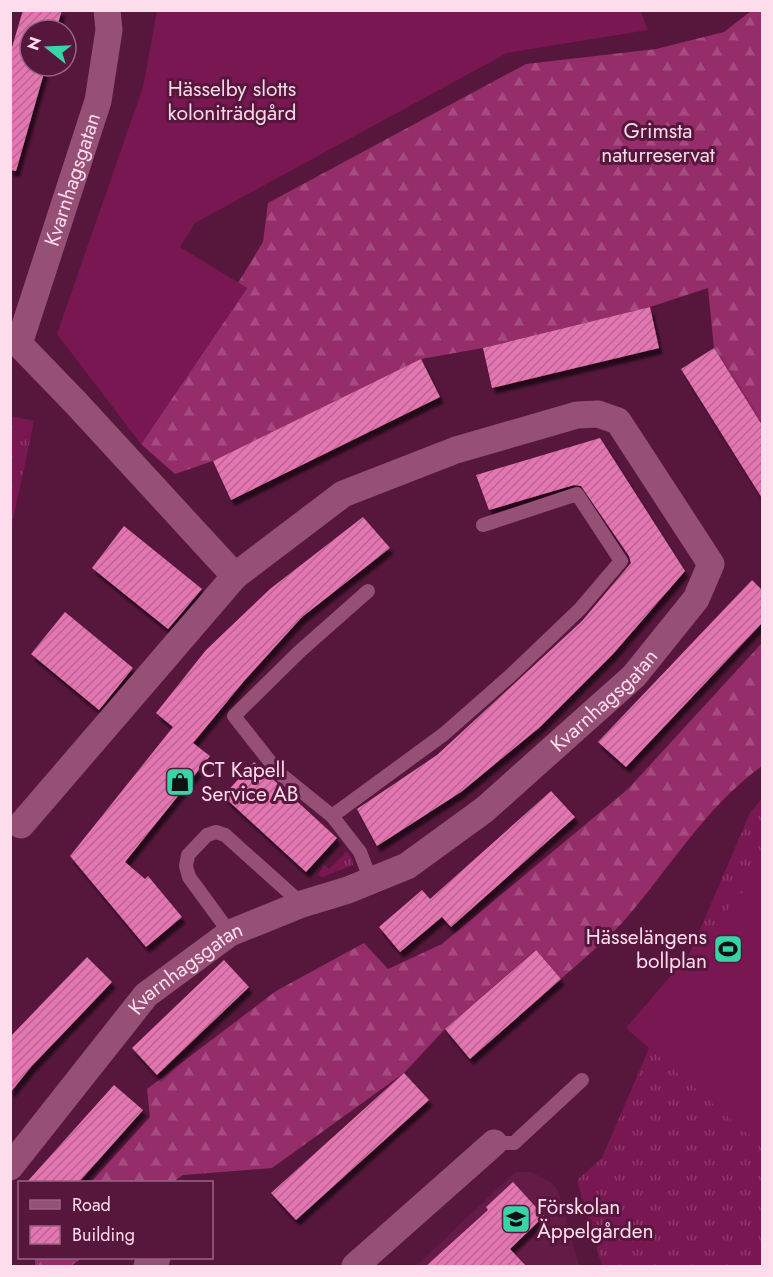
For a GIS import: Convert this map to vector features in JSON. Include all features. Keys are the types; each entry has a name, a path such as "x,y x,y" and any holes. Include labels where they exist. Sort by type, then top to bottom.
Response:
{"street":[{"name":"Kvarnhagsgatan","path":"107,10 109,30 98,101 15,346 76,403 235,576"},
{"name":"Kvarnhagsgatan","path":"10,1167 146,995 230,933 407,866 484,810 634,676 696,599 711,564 618,421 598,414 577,414 456,450 343,494 235,576 21,825"},
{"path":"355,1266 494,1143"}],"lane":[{"path":"332,816 444,734 580,609 621,561 577,494 483,525"},
{"path":"368,591 298,652 234,716 279,773 332,816 360,852 371,880"},
{"path":"230,933 189,877 186,866 188,855 207,835 216,832 225,835 302,904"},
{"path":"494,1143 514,1143 582,1080"}],"shaded area":[{"name":"Förskolan Äppelgården","path":"515,1172 531,1172 551,1182 558,1191 579,1266 416,1266"}],"green space":[{"name":"Hässelby slotts koloniträdgård","path":"640,10 648,30 507,53 195,223 180,247 247,288 141,444 57,334 143,87 157,11"},
{"name":"Grimsta naturreservat","path":"751,11 762,11 762,425 714,348 708,288 650,307 483,348 421,359 213,461 175,474 141,444 247,288 238,283 263,242 268,203 526,64 656,49 724,32"},
{"path":"10,416 34,421 11,529"},
{"path":"762,643 762,766 722,801 705,820 622,923 561,979 535,950 445,1029 404,1073 272,1168 183,1175 174,1181 92,1181 150,1117 147,1089 276,991 364,943 388,969 442,944 628,789"},
{"path":"762,799 762,1266 602,1266 577,1180 602,1158 750,813"},
{"path":"347,851 353,860 353,865 323,877 318,875 324,865 329,869"},
{"name":"Hässelängens bollplan","path":"762,870 762,1119 749,1135 626,1028"},
{"path":"35,1259 81,1259 71,1266 35,1266"}],"building":[{"path":"23,10 62,10 60,18 21,18"},
{"path":"18,27 18,78 43,78 16,171 10,170 10,54"},
{"path":"650,307 659,348 492,388 483,348"},
{"path":"714,348 762,425 762,498 681,369"},
{"path":"421,359 440,397 231,500 213,461"},
{"path":"600,438 685,571 613,654 540,727 461,792 377,846 357,809 437,755 582,621 631,563 629,556 581,486 574,485 489,510 476,475"},
{"path":"363,517 390,548 302,617 244,681 193,743 210,756 125,862 145,879 148,876 182,917 146,947 70,856 173,727 156,713 206,650 270,589"},
{"path":"124,526 202,589 168,629 92,568"},
{"path":"752,580 762,590 762,623 626,767 598,742"},
{"path":"65,612 133,668 99,710 31,654"},
{"path":"254,762 337,838 306,872 223,796"},
{"path":"551,791 575,817 451,927 442,917 400,952 379,927 422,890 430,899"},
{"path":"536,950 561,979 470,1059 445,1029"},
{"path":"87,957 112,982 31,1067 10,1093 10,1037"},
{"path":"224,960 249,987 157,1075 132,1048"},
{"path":"404,1073 429,1100 296,1220 271,1193"},
{"path":"114,1085 143,1110 80,1181 28,1181"},
{"path":"513,1182 544,1216 510,1249 526,1266 426,1266 488,1210 486,1207"}],"place":[{"name":"CT Kapell Service AB","path":"180,782"},
{"name":"Hässelängens bollplan","path":"728,949"},
{"name":"Förskolan Äppelgården","path":"516,1219"}]}
